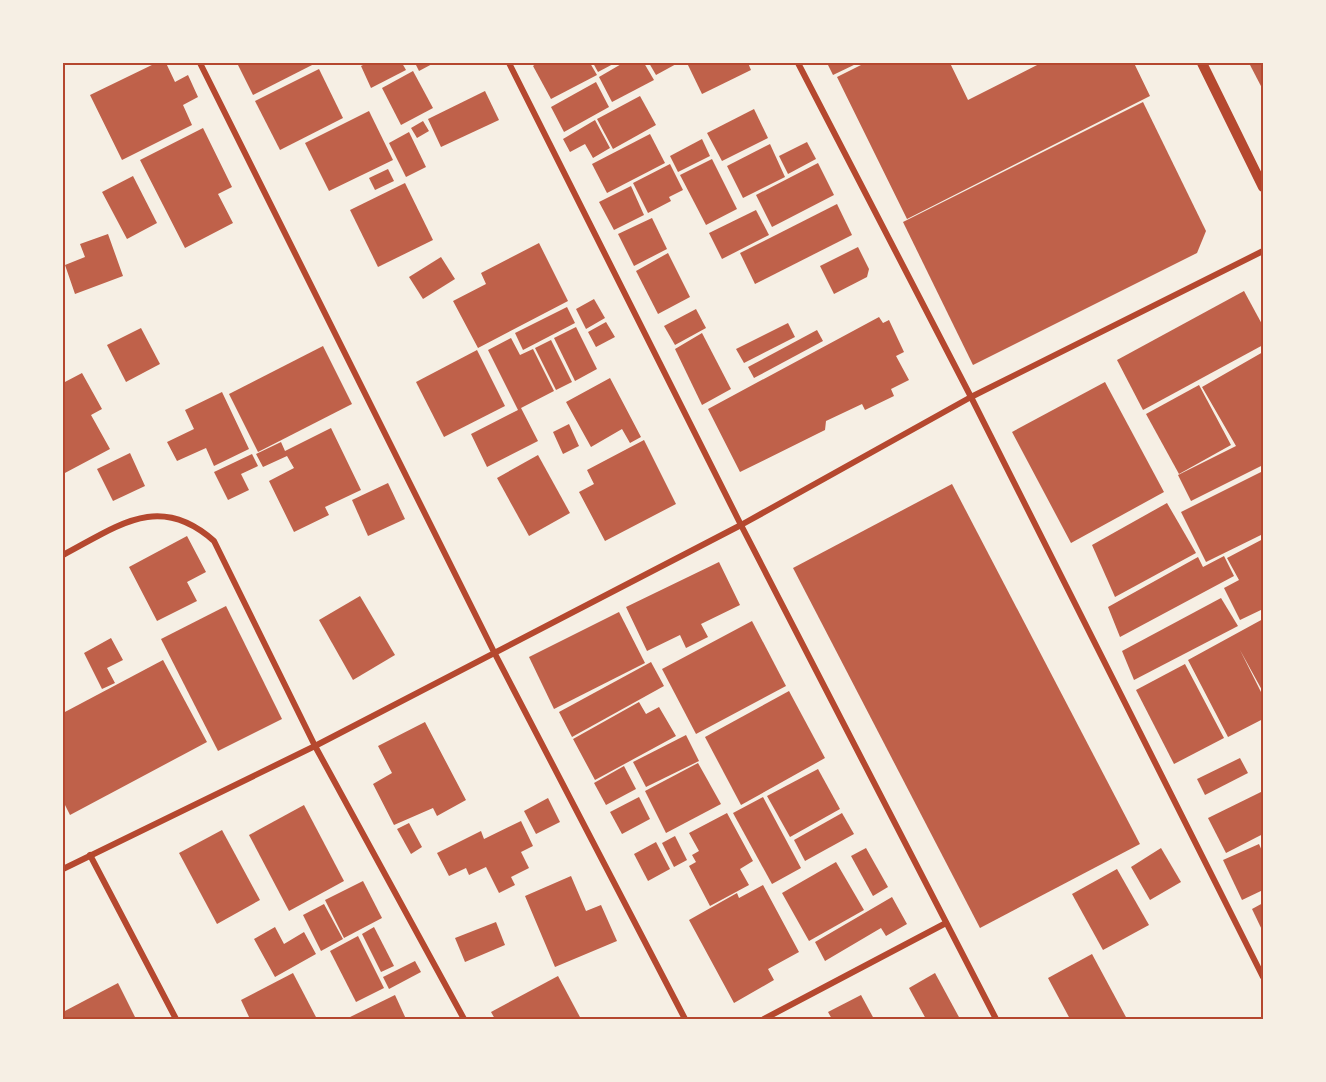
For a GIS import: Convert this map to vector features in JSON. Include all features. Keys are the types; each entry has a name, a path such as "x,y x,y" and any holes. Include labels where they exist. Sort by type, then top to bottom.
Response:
{"street":[{"path":"200,63 494,652 685,1019"},
{"path":"509,63 741,525 996,1019"},
{"path":"798,63 971,397 1263,977"},
{"path":"1202,63 1263,187"},
{"path":"63,869 315,746 741,525 971,397 1263,251"},
{"path":"63,555 147,515 164,516 200,529 214,541 315,746 464,1019"},
{"path":"90,855 176,1019"},
{"path":"764,1019 946,923"}],"building":[{"path":"156,63 166,63 175,82 188,75 198,97 183,105 192,125 122,160 90,95"},
{"path":"237,63 316,63 253,95"},
{"path":"367,63 402,63 406,70 371,88 361,66"},
{"path":"415,63 434,63 419,71"},
{"path":"537,63 590,63 597,75 551,99 533,66"},
{"path":"593,63 615,63 598,72"},
{"path":"623,63 644,63 654,80 612,102 599,77"},
{"path":"649,63 678,63 656,75"},
{"path":"687,63 748,63 751,70 702,94"},
{"path":"827,63 858,63 833,75"},
{"path":"865,63 950,63 968,100 1041,63 1134,63 1150,96 907,219 837,77"},
{"path":"1249,63 1263,63 1263,90"},
{"path":"319,69 343,118 280,150 255,101"},
{"path":"413,71 433,108 401,125 382,88"},
{"path":"596,82 609,107 564,132 551,107"},
{"path":"485,91 499,120 441,147 428,119"},
{"path":"640,96 656,125 613,149 597,119"},
{"path":"1143,102 1206,231 1197,253 973,365 903,222"},
{"path":"754,109 768,138 722,161 707,133"},
{"path":"369,111 393,160 329,191 305,143"},
{"path":"595,120 610,148 593,158 585,144 570,152 563,139"},
{"path":"423,121 429,131 417,138 411,128"},
{"path":"203,128 232,187 218,194 233,223 185,248 140,160"},
{"path":"409,132 426,167 406,177 389,143"},
{"path":"650,134 665,163 607,193 592,164"},
{"path":"702,139 710,156 678,172 670,156"},
{"path":"807,142 816,159 788,174 779,156"},
{"path":"770,144 785,177 743,198 727,166"},
{"path":"712,159 737,209 706,225 680,175"},
{"path":"818,163 834,195 772,227 756,195"},
{"path":"670,164 683,190 669,197 671,201 648,213 633,183"},
{"path":"388,169 394,181 375,190 369,178"},
{"path":"133,176 157,223 127,239 102,192"},
{"path":"405,183 433,240 378,267 350,210"},
{"path":"631,186 644,215 614,230 599,202"},
{"path":"837,204 852,235 755,284 740,253"},
{"path":"756,210 769,235 722,259 709,233"},
{"path":"652,218 667,249 634,266 618,234"},
{"path":"108,234 123,276 75,294 65,265 85,257 80,244"},
{"path":"539,243 568,301 478,348 453,301 486,284 481,273"},
{"path":"858,247 869,269 867,277 834,294 820,266"},
{"path":"668,253 690,297 658,314 636,271"},
{"path":"441,257 455,279 423,299 409,277"},
{"path":"1244,291 1263,326 1263,345 1143,410 1117,360"},
{"path":"594,299 605,318 586,329 576,309"},
{"path":"567,307 575,323 523,350 515,333"},
{"path":"696,309 706,328 675,345 664,326"},
{"path":"879,317 883,323 889,320 904,352 896,356 909,380 891,389 894,396 865,410 862,404 826,421 825,430 740,472 708,409"},
{"path":"606,322 615,337 596,347 588,332"},
{"path":"788,323 795,337 744,363 736,349"},
{"path":"576,327 597,369 575,381 554,338"},
{"path":"141,328 160,364 126,382 107,345"},
{"path":"817,330 823,341 754,378 748,367"},
{"path":"702,333 731,389 702,405 675,349"},
{"path":"511,338 520,355 533,349 554,391 521,408 538,441 487,467 471,434 518,410 488,350"},
{"path":"551,340 572,382 556,390 535,348"},
{"path":"323,346 352,404 258,452 229,394"},
{"path":"477,350 505,406 444,437 416,382"},
{"path":"1263,352 1263,465 1191,501 1178,475 1236,446 1202,387"},
{"path":"82,373 102,409 91,415 110,449 63,474 63,383"},
{"path":"610,378 641,437 630,443 622,429 591,447 566,402"},
{"path":"1105,382 1164,492 1071,543 1012,432"},
{"path":"1199,385 1231,445 1179,474 1146,414"},
{"path":"222,392 249,449 214,466 206,448 177,461 167,442 194,429 185,410"},
{"path":"569,424 579,446 563,454 553,432"},
{"path":"331,428 361,490 325,507 329,515 294,532 269,481 294,468 287,456 263,467 256,454 281,442 285,451"},
{"path":"644,440 676,504 605,541 579,492 594,484 587,470"},
{"path":"130,453 145,486 113,501 97,469"},
{"path":"252,454 258,466 241,474 249,490 228,500 214,472"},
{"path":"538,455 570,513 529,536 497,478"},
{"path":"1263,471 1263,534 1206,562 1181,512"},
{"path":"388,483 405,519 368,536 352,500"},
{"path":"952,484 1140,844 980,928 793,568"},
{"path":"1167,503 1196,553 1115,597 1092,545"},
{"path":"187,536 206,572 187,582 197,601 157,621 129,567"},
{"path":"1263,539 1263,609 1240,620 1224,588 1239,580 1227,558"},
{"path":"1224,556 1234,576 1120,637 1108,607 1198,557 1203,567"},
{"path":"719,562 740,605 701,624 708,637 686,648 680,635 647,651 626,607"},
{"path":"360,596 395,655 353,680 319,620"},
{"path":"1221,598 1238,626 1134,680 1122,651"},
{"path":"226,606 282,719 218,751 161,639"},
{"path":"619,612 645,663 554,709 529,657"},
{"path":"1263,619 1263,692 1240,650 1263,696 1263,719 1228,737 1188,660"},
{"path":"752,621 786,686 696,734 662,669"},
{"path":"111,638 123,660 107,668 115,683 102,689 84,653"},
{"path":"163,660 207,742 70,815 63,801 63,713"},
{"path":"651,662 664,686 572,737 559,712"},
{"path":"1185,664 1224,738 1174,764 1136,690"},
{"path":"789,691 825,758 741,805 705,737"},
{"path":"639,702 646,714 659,707 676,736 595,780 573,739"},
{"path":"425,722 466,800 437,816 433,808 394,825 373,784 392,773 378,746"},
{"path":"686,735 699,761 646,787 633,762"},
{"path":"1240,758 1248,773 1205,795 1197,779"},
{"path":"698,763 721,804 666,833 645,791"},
{"path":"624,766 636,789 606,805 594,783"},
{"path":"818,769 840,809 790,837 767,796"},
{"path":"1263,791 1263,834 1226,853 1208,818"},
{"path":"639,797 650,819 622,834 610,812"},
{"path":"763,797 801,868 772,884 733,813"},
{"path":"548,798 560,822 536,834 524,811"},
{"path":"304,805 344,881 289,911 249,835"},
{"path":"727,813 753,861 740,869 749,885 710,906 689,866 696,862 692,855 699,851 689,833"},
{"path":"842,813 854,834 805,861 794,840"},
{"path":"521,821 533,846 521,852 529,868 511,877 515,885 499,893 486,867 469,875 466,868 449,876 437,853 481,831 484,839"},
{"path":"409,823 422,847 411,854 397,829"},
{"path":"222,830 260,900 217,924 179,853"},
{"path":"675,836 687,860 674,867 662,843"},
{"path":"656,842 670,869 648,881 634,854"},
{"path":"1259,844 1263,853 1263,890 1242,900 1223,860"},
{"path":"866,848 888,887 873,896 851,856"},
{"path":"1161,848 1181,882 1150,900 1131,867"},
{"path":"836,862 864,910 809,941 782,893"},
{"path":"1117,869 1149,925 1103,950 1072,894"},
{"path":"571,876 586,911 601,905 617,941 555,967 525,896"},
{"path":"363,881 382,918 344,938 325,900"},
{"path":"763,885 799,952 768,969 774,980 734,1003 689,920 737,893 739,898"},
{"path":"892,897 907,924 886,936 881,928 825,961 815,942"},
{"path":"1263,903 1263,932 1252,909"},
{"path":"324,904 343,939 321,951 303,915"},
{"path":"496,922 505,945 465,962 455,938"},
{"path":"275,927 284,944 304,932 316,954 275,977 254,939"},
{"path":"374,927 394,966 381,972 362,934"},
{"path":"358,936 384,988 356,1002 330,951"},
{"path":"1092,954 1127,1019 1070,1019 1048,978"},
{"path":"415,961 421,972 389,989 383,977"},
{"path":"293,973 317,1019 250,1019 241,1000"},
{"path":"935,973 960,1019 926,1019 909,988"},
{"path":"558,976 581,1019 495,1019 491,1012"},
{"path":"118,983 135,1017 63,1019 63,1012"},
{"path":"395,995 406,1019 346,1019"},
{"path":"861,995 874,1019 832,1019 828,1012"}]}
